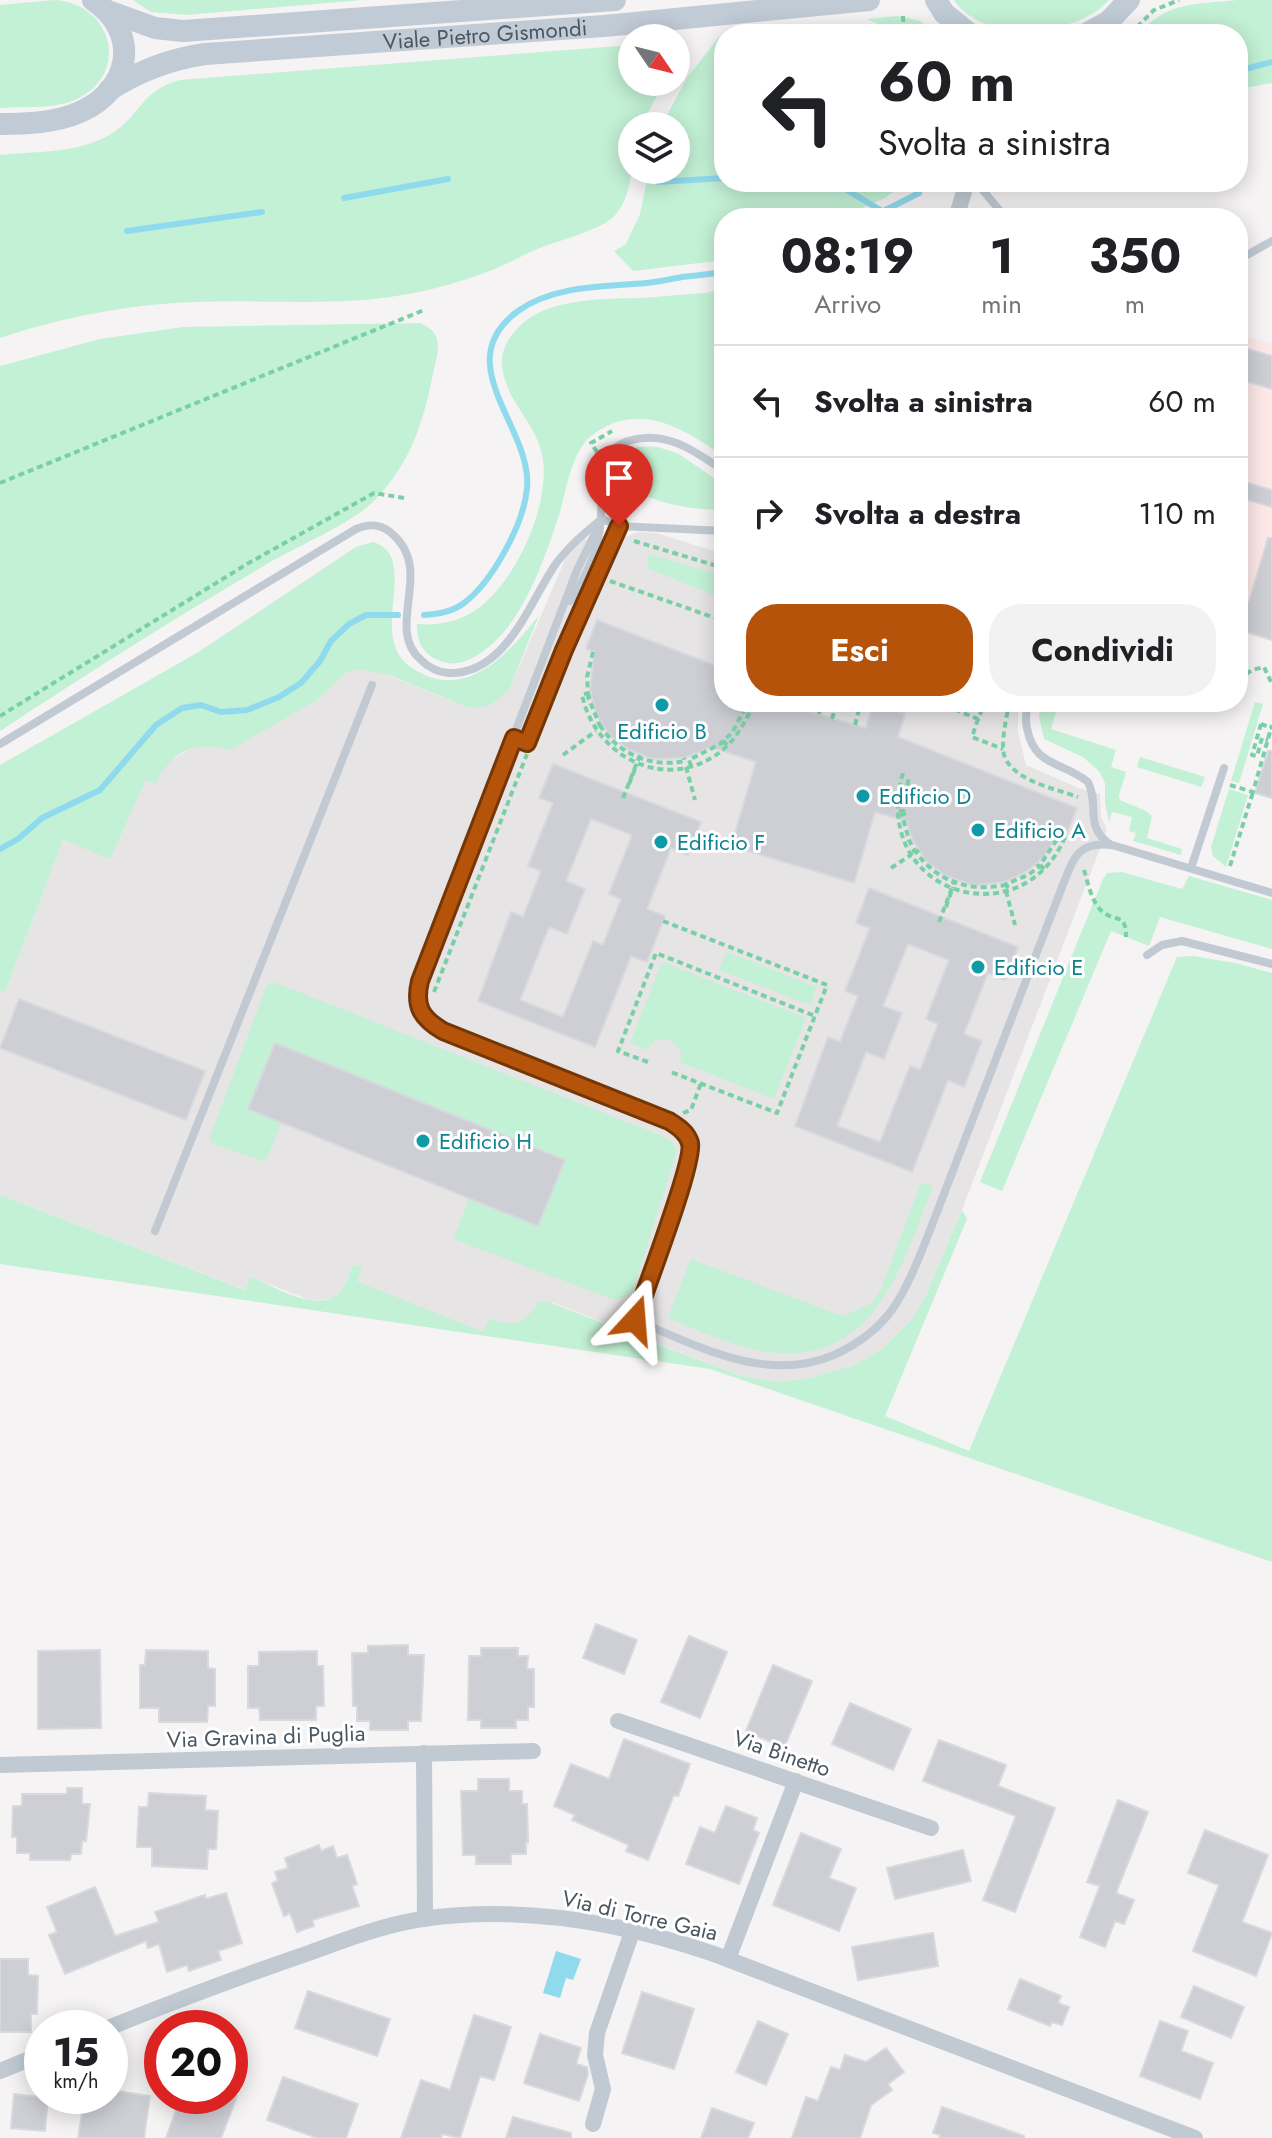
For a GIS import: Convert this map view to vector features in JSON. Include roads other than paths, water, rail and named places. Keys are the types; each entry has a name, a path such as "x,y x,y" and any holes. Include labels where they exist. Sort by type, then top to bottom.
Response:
{"street":[{"name":"Viale Pietro Gismondi","path":"98,3 148,26 183,31 615,0"},
{"name":"Viale Pietro Gismondi","path":"0,124 36,123 67,117 94,104 109,90 149,69 177,59 205,54 604,26 869,0"},
{"path":"1104,24 1129,0"},
{"path":"98,3 122,33 125,48 121,70 109,90"},
{"path":"908,8 955,22"},
{"name":"Via Binetto","path":"618,1721 931,1828"},
{"name":"Via Gravina di Puglia","path":"0,1765 533,1751"},
{"path":"424,1753 425,1919"},
{"path":"728,1959 796,1781"},
{"name":"Via di Torre Gaia","path":"128,2020 238,1977 387,1927 425,1919 531,1914 564,1917 688,1945 728,1959 1195,2138"},
{"path":"593,2124 603,2089 595,2055 597,2033 632,1932"},
{"path":"0,2071 24,2061"}],"lane":[{"path":"984,192 998,208"},
{"path":"1248,254 1272,241"},
{"path":"714,464 692,449 672,441 640,438 613,449 605,464 601,483 602,519 596,549 587,573 561,612 416,998 420,1013 443,1031 669,1121 689,1139 690,1157 635,1320 718,1354 775,1367 819,1361 854,1345 893,1308 919,1258 1076,855 1094,844 1112,845 1272,893"},
{"path":"602,519 619,526 714,531"},
{"path":"0,744 367,525 385,528 401,542 406,552 412,579 406,639 413,652 427,665 441,671 452,673 468,669 490,658 511,636 564,552 602,519"},
{"path":"514,738 529,744 596,575 619,526"},
{"path":"155,1231 372,685"},
{"path":"1027,712 1026,721 1033,748 1044,758 1088,782 1094,826 1101,838 1112,845"},
{"path":"1191,868 1224,768"},
{"path":"1147,955 1162,945 1182,941 1272,964"}],"water":[{"path":"556,1951 581,1959 573,1980 566,1978 560,1998 543,1993"}],"waterway":[{"path":"1248,68 1272,62"},
{"path":"344,198 448,179"},
{"path":"690,180 714,179"},
{"path":"850,192 877,208"},
{"path":"890,208 919,193"},
{"path":"127,231 262,212"},
{"path":"424,615 455,609 475,594 505,551 525,502 525,465 491,374 490,352 498,331 518,311 547,296 714,273"},
{"path":"0,849 18,839 42,818 100,790 156,725 182,708 201,705 221,712 247,710 279,697 301,683 320,661 331,641 349,624 366,615 398,615"}],"place":[{"name":"Edificio B","path":"662,705"},
{"name":"Edificio D","path":"863,796"},
{"name":"Edificio A","path":"978,830"},
{"name":"Edificio F","path":"661,842"},
{"name":"Edificio E","path":"978,967"},
{"name":"Edificio H","path":"423,1141"}]}
